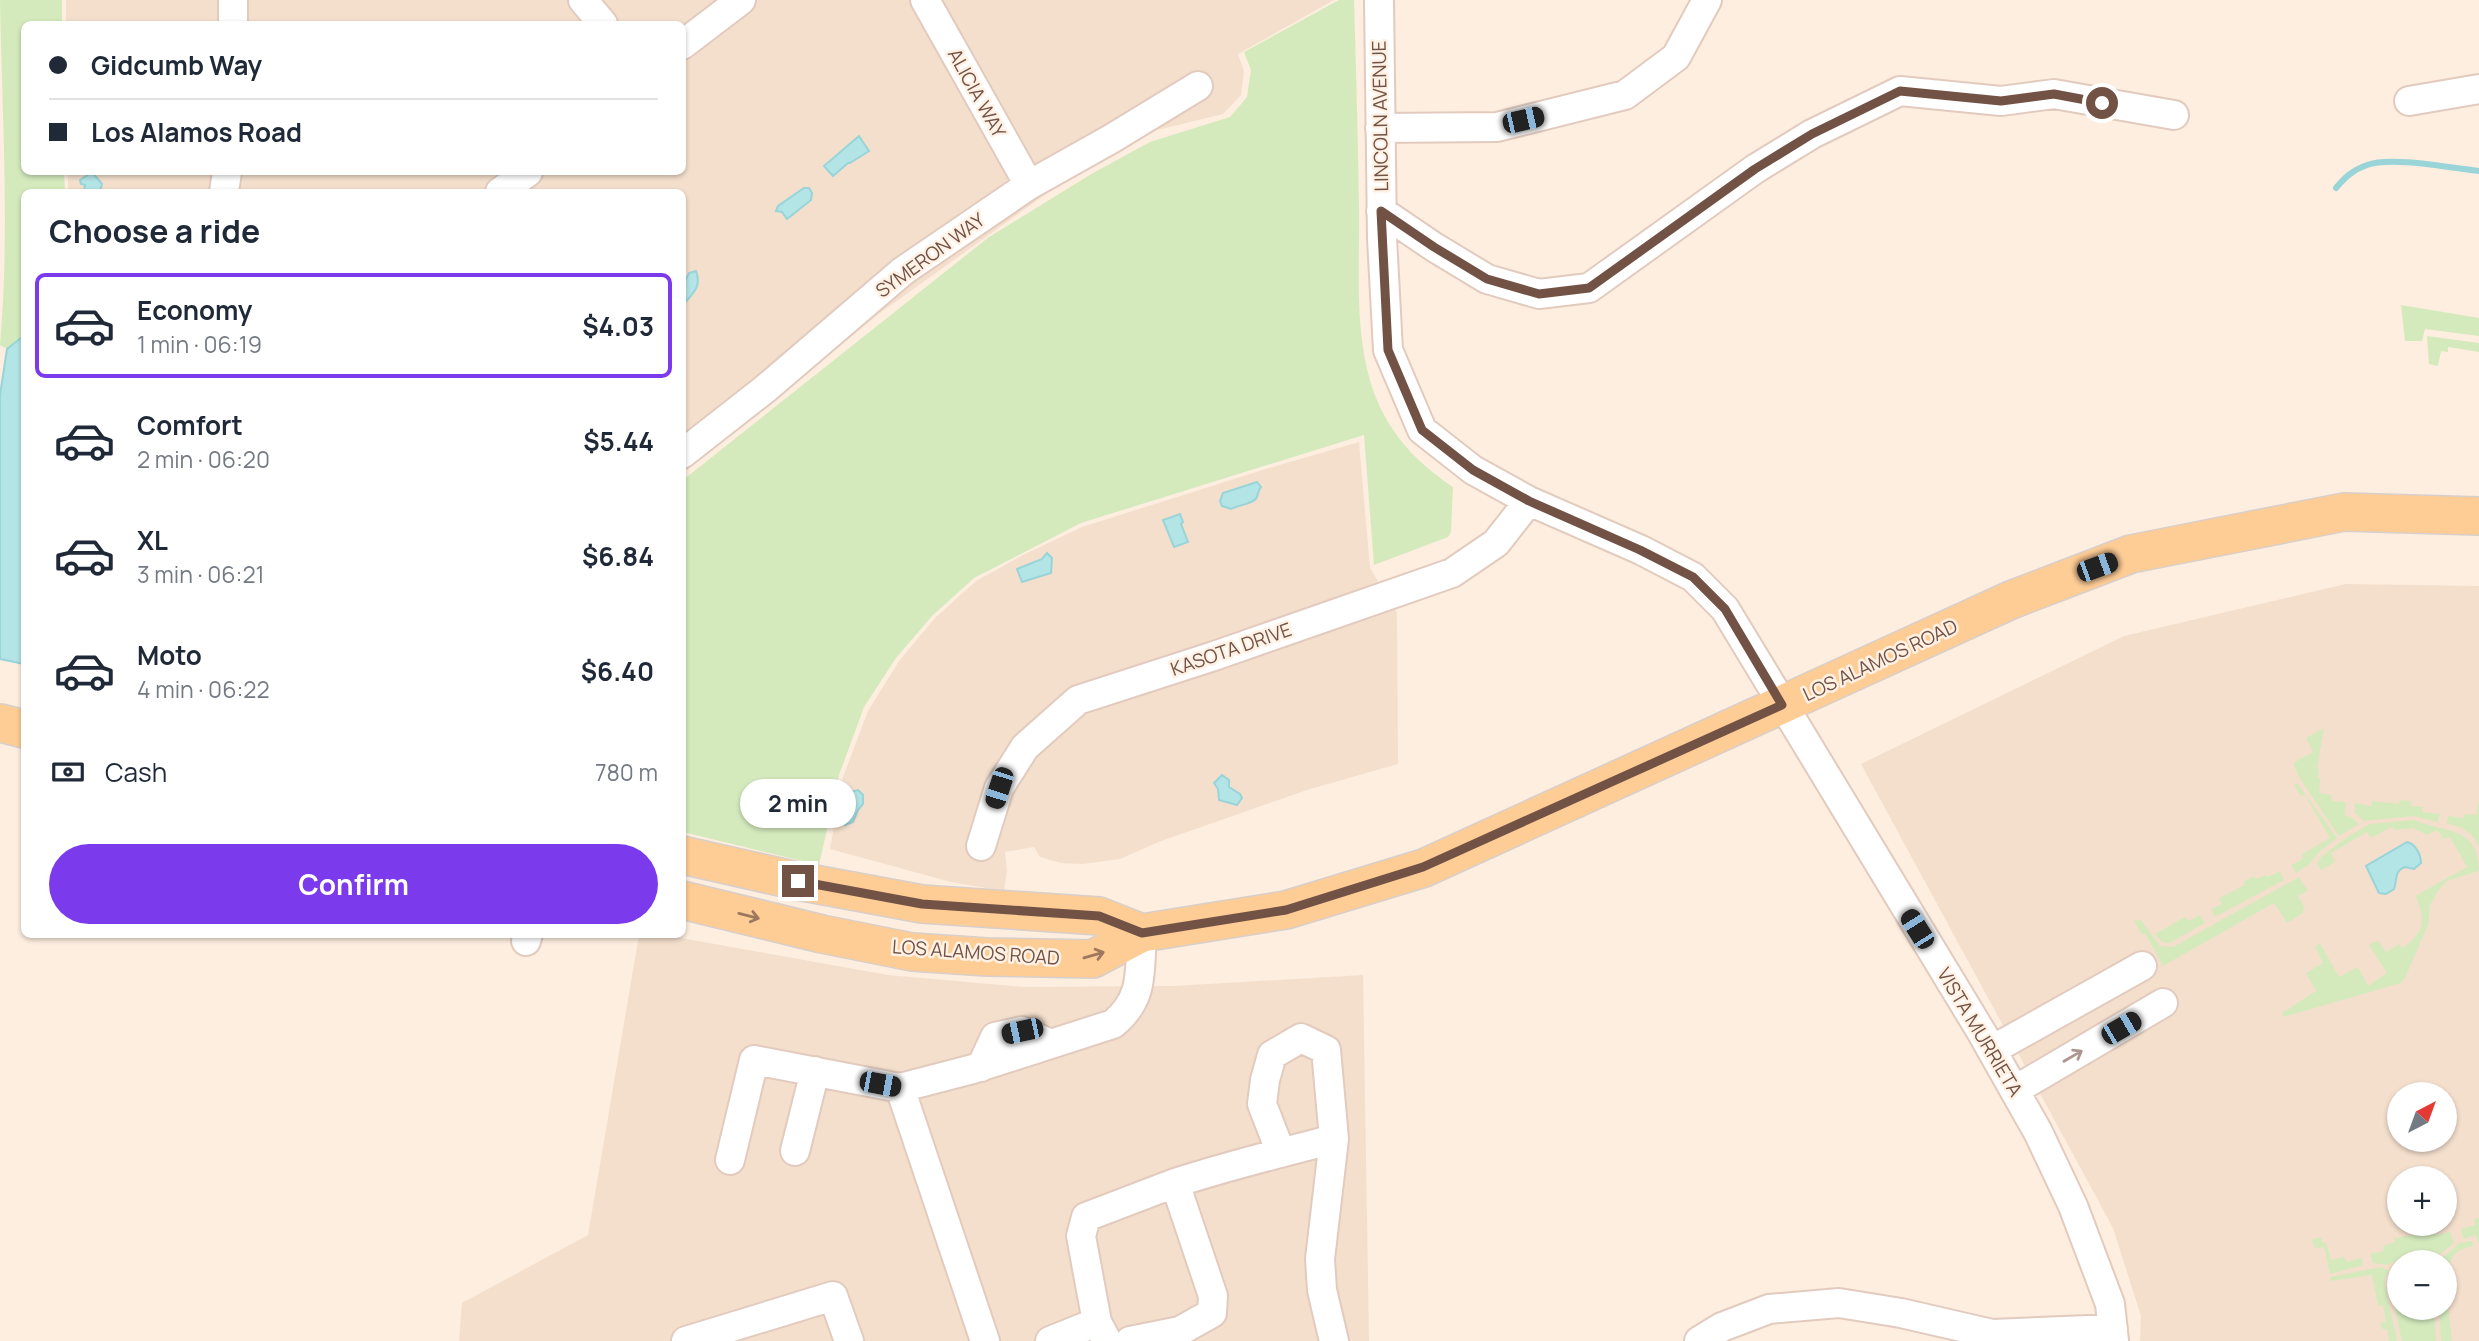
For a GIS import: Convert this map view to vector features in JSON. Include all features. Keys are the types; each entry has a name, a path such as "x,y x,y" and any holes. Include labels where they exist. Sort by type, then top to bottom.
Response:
{"main road":[{"name":"LOS ALAMOS ROAD","path":"686,901 822,934 912,952 1093,959 1142,933 1286,910 1423,867 2011,600 2131,554 2343,512 2479,516"},
{"path":"0,723 21,728"},
{"path":"686,856 798,881 922,904 1099,916 1142,933"}],"street":[{"path":"233,0 233,21"},
{"path":"583,0 600,21"},
{"path":"686,42 741,0"},
{"name":"ALICIA WAY","path":"925,0 1029,185"},
{"name":"LINCOLN AVENUE","path":"1379,0 1381,211 1388,350 1422,430 1473,470 1529,501 1640,550 1693,577 1725,609 1782,705"},
{"path":"1380,128 1497,127 1625,95 1676,57 1707,0"},
{"name":"SYMERON WAY","path":"686,451 765,389 903,271 1029,185 1198,86"},
{"path":"2409,101 2479,89"},
{"path":"1381,211 1487,279 1539,294 1589,288 1755,169 1812,134 1900,91 2001,101 2054,94 2174,115"},
{"path":"504,189 524,175"},
{"name":"KASOTA DRIVE","path":"981,846 999,788 1025,747 1078,699 1452,573 1496,543 1529,501"},
{"name":"VISTA MURRIETA","path":"1782,705 1992,1050 2038,1132 2073,1206 2109,1304 2113,1335"},
{"path":"730,1160 754,1060 900,1088 981,1067 1113,1024 1127,1012 1137,994 1142,933"},
{"path":"1992,1050 2142,966"},
{"path":"2015,1090 2163,1003"},
{"path":"1281,1153 1262,1104 1265,1080 1272,1055 1301,1038 1326,1050 1334,1139 1320,1259 1322,1290 1334,1341"},
{"path":"795,1151 815,1071"},
{"path":"900,1088 985,1341"},
{"path":"1050,1341 1102,1331 1082,1237 1086,1217 1175,1183 1334,1139"},
{"path":"1130,1341 1180,1331 1212,1312 1213,1296 1175,1183"},
{"path":"686,1341 833,1296 849,1341"},
{"path":"1699,1341 1722,1327 1769,1309 1839,1303 1901,1313 1992,1334 2113,1335"}],"shaded area":[{"path":"66,0 1334,0 1238,54 1244,71 1241,95 1223,114 1149,132 1053,189 880,313 686,471 686,189 68,189 68,175 686,175 686,21 66,21"},
{"path":"1359,442 1370,568 1397,613 1398,764 1307,790 1161,841 1120,859 1083,864 1061,863 1040,857 1034,847 1005,852 1007,871 1004,891 951,882 830,849 843,777 868,711 899,661 935,618 976,581 1082,527"},
{"path":"2346,584 2479,586 2479,1341 2140,1341 2141,1316 2113,1228 1861,764 2124,636"},
{"path":"638,938 681,938 888,975 1024,987 1173,986 1363,975 1369,1341 459,1341 462,1303 588,1235"}],"green space":[{"path":"0,0 62,0 62,21 21,21 21,175 64,175 65,189 21,189 21,339 7,349 0,345 5,216"},
{"path":"1339,0 1354,0 1359,285 1365,362 1387,421 1421,462 1453,487 1451,532 1448,537 1374,565 1364,435 1081,523 974,578 932,616 896,658 864,707 839,775 819,865 686,833 686,478 989,237 1093,173 1150,142 1230,117 1247,97 1251,70 1244,52"},
{"path":"2401,305 2479,318 2479,336 2425,329 2422,341 2405,341"},
{"path":"2427,336 2479,343 2479,352 2448,347 2448,352 2441,351 2438,366 2429,364"},
{"path":"2324,728 2317,769 2320,778 2319,793 2331,795 2332,801 2346,802 2345,815 2359,824 2339,836 2300,779 2293,763 2313,752 2306,738"},
{"path":"2297,783 2337,838 2318,853 2310,864 2296,873 2291,865 2303,859 2302,854 2330,838 2305,795 2301,796 2294,785"},
{"path":"2479,798 2479,846 2466,830 2447,824 2448,816 2464,818 2465,814 2477,815"},
{"path":"2400,800 2411,801 2411,806 2423,807 2422,812 2440,814 2437,822 2414,816 2364,821 2355,813 2355,803 2371,806 2373,801 2399,804"},
{"path":"2414,820 2467,839 2477,856 2479,871 2447,881 2438,891 2430,905 2428,925 2401,983 2283,1017 2282,1013 2316,991 2306,973 2323,963 2315,947 2320,943 2339,977 2358,967 2368,986 2387,973 2369,945 2378,940 2386,952 2399,944 2402,948 2409,943 2419,931 2422,919 2415,896 2467,867 2450,837 2444,839 2437,830 2427,835 2413,828 2395,830 2392,827 2371,838 2367,832 2331,853 2335,862 2321,870 2317,863 2347,837 2370,824"},
{"path":"2280,871 2284,880 2215,917 2211,909 2222,904 2219,898 2245,885 2243,882 2254,876 2256,879 2266,875 2268,877"},
{"path":"2299,877 2308,891 2298,896 2304,912 2287,923 2274,903 2163,966 2145,933 2142,935 2134,921 2141,920 2160,946 2173,947"},
{"path":"2200,915 2205,923 2170,943 2162,942 2155,934 2185,917 2189,921"},
{"path":"2479,1218 2479,1243 2475,1235 2463,1239 2461,1229 2475,1225 2474,1219"},
{"path":"2451,1236 2454,1243 2445,1250 2387,1250 2387,1265 2373,1263 2370,1254 2384,1251 2383,1246 2395,1242 2394,1238"},
{"path":"2321,1237 2323,1243 2326,1242 2331,1260 2344,1257 2347,1262 2362,1258 2363,1265 2330,1274 2324,1247 2315,1248 2312,1239"},
{"path":"2472,1241 2473,1246 2457,1252 2452,1250 2460,1243"},
{"path":"2381,1267 2387,1270 2387,1320 2392,1320 2397,1341 2389,1341 2387,1329 2382,1329 2381,1322 2386,1321 2383,1305 2378,1306 2372,1275 2331,1281 2330,1277"},
{"path":"2397,1320 2435,1320 2436,1341 2402,1341"},
{"path":"2440,1320 2449,1320 2452,1341 2441,1341"}],"water":[{"path":"859,136 869,151 848,163 833,176 824,166"},
{"path":"88,175 94,175 102,184 101,189 84,189 85,185 81,184 80,180"},
{"path":"804,188 809,188 812,193 811,200 787,219 782,212 776,211 778,206"},
{"path":"696,271 698,281 686,301 686,279 689,273"},
{"path":"21,338 21,663 0,659 0,395 7,349"},
{"path":"1257,482 1261,487 1253,501 1231,509 1222,506 1220,501 1223,493"},
{"path":"1180,514 1188,542 1174,547 1163,520"},
{"path":"1047,553 1052,558 1051,573 1022,582 1017,569 1042,559"},
{"path":"1222,775 1229,780 1229,787 1242,798 1237,805 1219,800 1218,789 1214,783"},
{"path":"858,790 863,795 863,804 853,822 845,825 839,818 850,792"},
{"path":"2407,842 2417,850 2421,863 2414,869 2401,869 2397,874 2394,889 2386,894 2379,893 2366,866"}],"waterway":[{"path":"2336,188 2353,172 2378,163 2406,162 2479,171"}],"route":[{"path":"798,881 922,904 1099,916 1142,933 1286,910 1423,867 1782,705 1725,609 1693,577 1640,550 1529,501 1473,470 1422,430 1388,350 1381,211 1487,279 1539,294 1589,288 1755,169 1812,134 1900,91 2001,101 2054,94 2102,103"}]}
